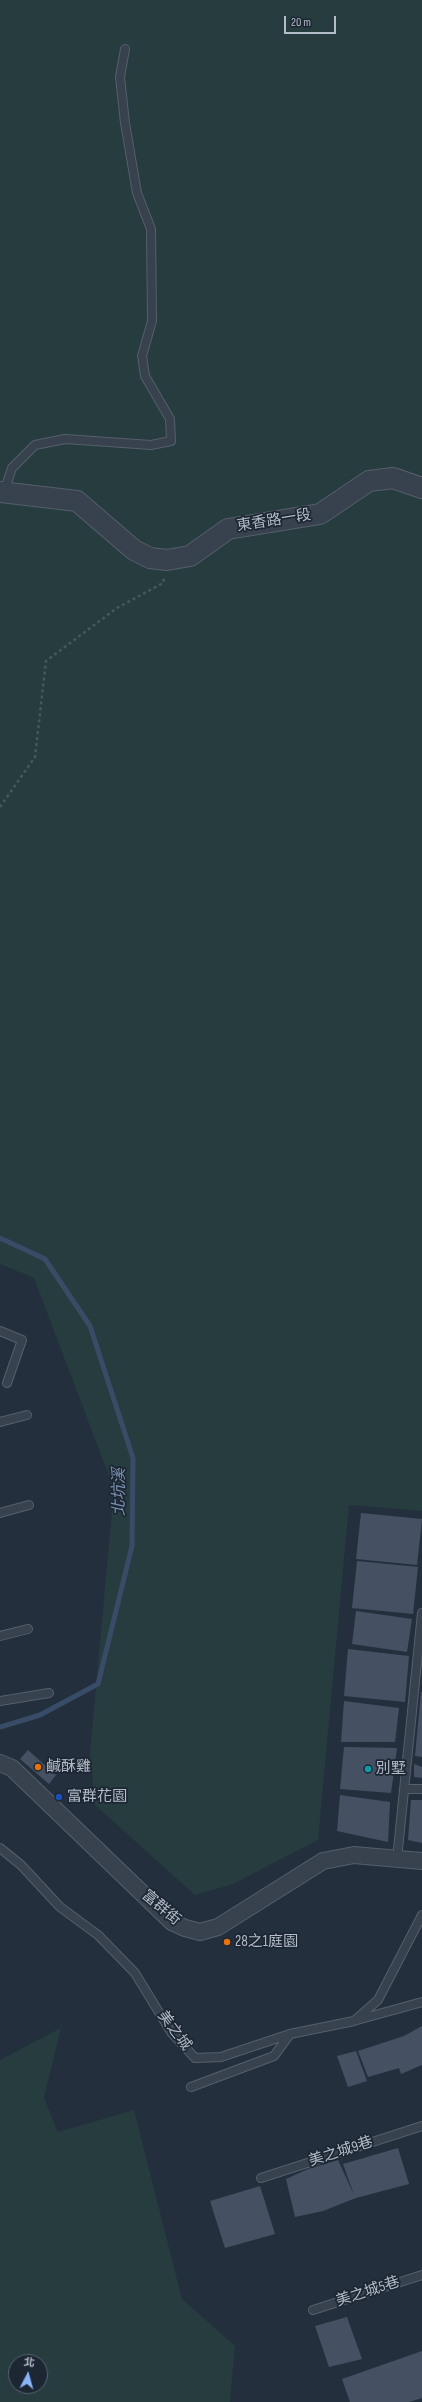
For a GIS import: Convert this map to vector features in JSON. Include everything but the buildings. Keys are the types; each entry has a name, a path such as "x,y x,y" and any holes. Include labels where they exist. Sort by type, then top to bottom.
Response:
{"street":[{"name":"東香路一段","path":"2,492 77,501 134,550 150,558 167,560 190,556 228,529 320,514 370,481 393,478 422,488"},
{"name":"富群街","path":"0,1763 12,1768 172,1922 185,1928 200,1932 218,1927 323,1861 354,1855 422,1861"}],"lane":[{"path":"2,492 12,468 35,445 64,439 151,445 171,441 170,419 145,376 142,356 152,321 151,229 137,193 125,123 120,77 125,48"},
{"path":"0,1331 22,1340 6,1383"},
{"path":"0,1422 27,1414"},
{"path":"0,1513 28,1505"},
{"path":"397,1859 422,1613"},
{"path":"0,1636 28,1630"},
{"path":"0,1701 49,1693"},
{"path":"404,1789 422,1789"},
{"name":"美之城","path":"0,1848 21,1865 60,1907 98,1935 135,1973 171,2032 195,2058 221,2057 290,2034 354,2021 378,2000 422,1915"},
{"path":"354,2021 422,2002"},
{"path":"191,2086 274,2056 290,2034"},
{"name":"美之城9巷","path":"260,2178 422,2126"},
{"name":"美之城5巷","path":"313,2310 422,2275"}],"path":[{"path":"0,807 35,757 46,661 117,608 163,583 167,560"}],"green space":[{"path":"0,0 422,0 422,1511 349,1505 318,1840 233,1884 195,1895 95,1805 90,1753 114,1489 34,1278 0,1264"},
{"path":"61,2028 44,2098 58,2132 134,2110 182,2299 235,2346 230,2402 0,2402 0,2060"}],"waterway":[{"name":"北坑溪","path":"0,1238 45,1259 90,1326 133,1458 132,1546 98,1684 40,1715 0,1727"}],"place":[{"name":"鹹酥雞","path":"38,1767"},
{"name":"別墅","path":"368,1769"},
{"name":"富群花園","path":"59,1797"},
{"name":"28之1庭園","path":"227,1942"}]}
